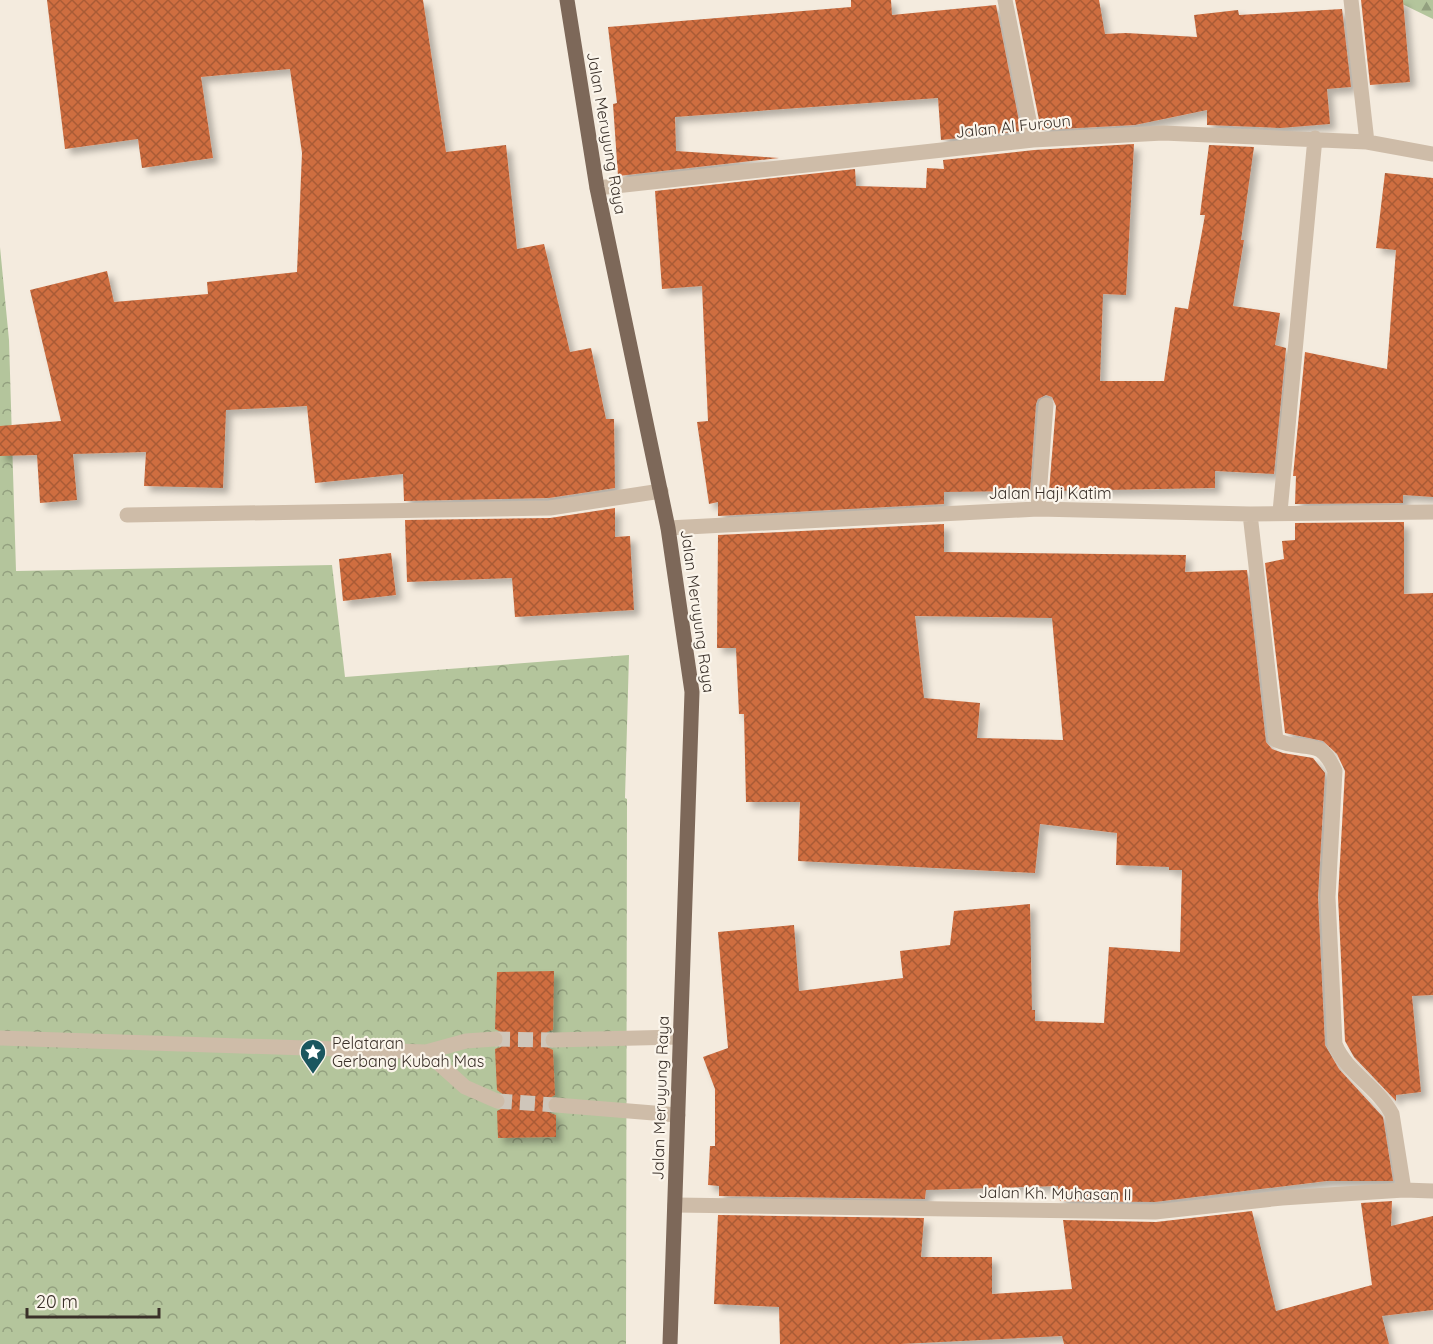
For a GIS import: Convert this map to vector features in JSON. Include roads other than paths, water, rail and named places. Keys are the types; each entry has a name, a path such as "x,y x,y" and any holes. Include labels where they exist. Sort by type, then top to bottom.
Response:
{"main road":[{"name":"Jalan Meruyung Raya","path":"567,0 597,188 668,528 692,692 670,1344"}],"street":[{"path":"1005,0 1033,140"},
{"path":"1351,0 1367,142"},
{"name":"Jalan Al Furoun","path":"597,188 1033,140 1163,133 1367,142 1433,154"},
{"path":"1280,512 1315,138"},
{"path":"1038,509 1046,405"},
{"path":"127,515 550,508 661,491"},
{"name":"Jalan Haji Katim","path":"668,528 1038,509 1250,514 1433,512"},
{"path":"1250,514 1276,740 1286,745 1317,746 1329,756 1335,771 1328,897 1335,1044 1340,1055 1386,1103 1392,1114 1404,1190"},
{"path":"553,1040 679,1037"},
{"path":"0,1038 426,1052 466,1041 495,1039"},
{"path":"426,1052 465,1087 497,1101"},
{"path":"556,1105 678,1115"},
{"name":"Jalan Kh. Muhasan II","path":"675,1205 1155,1212 1282,1198 1404,1190 1433,1191"}],"tunnel":[{"path":"495,1039 553,1040"},
{"path":"497,1101 556,1105"}],"place":[{"name":"Pelataran Gerbang Kubah Mas","path":"313,1075"}]}
